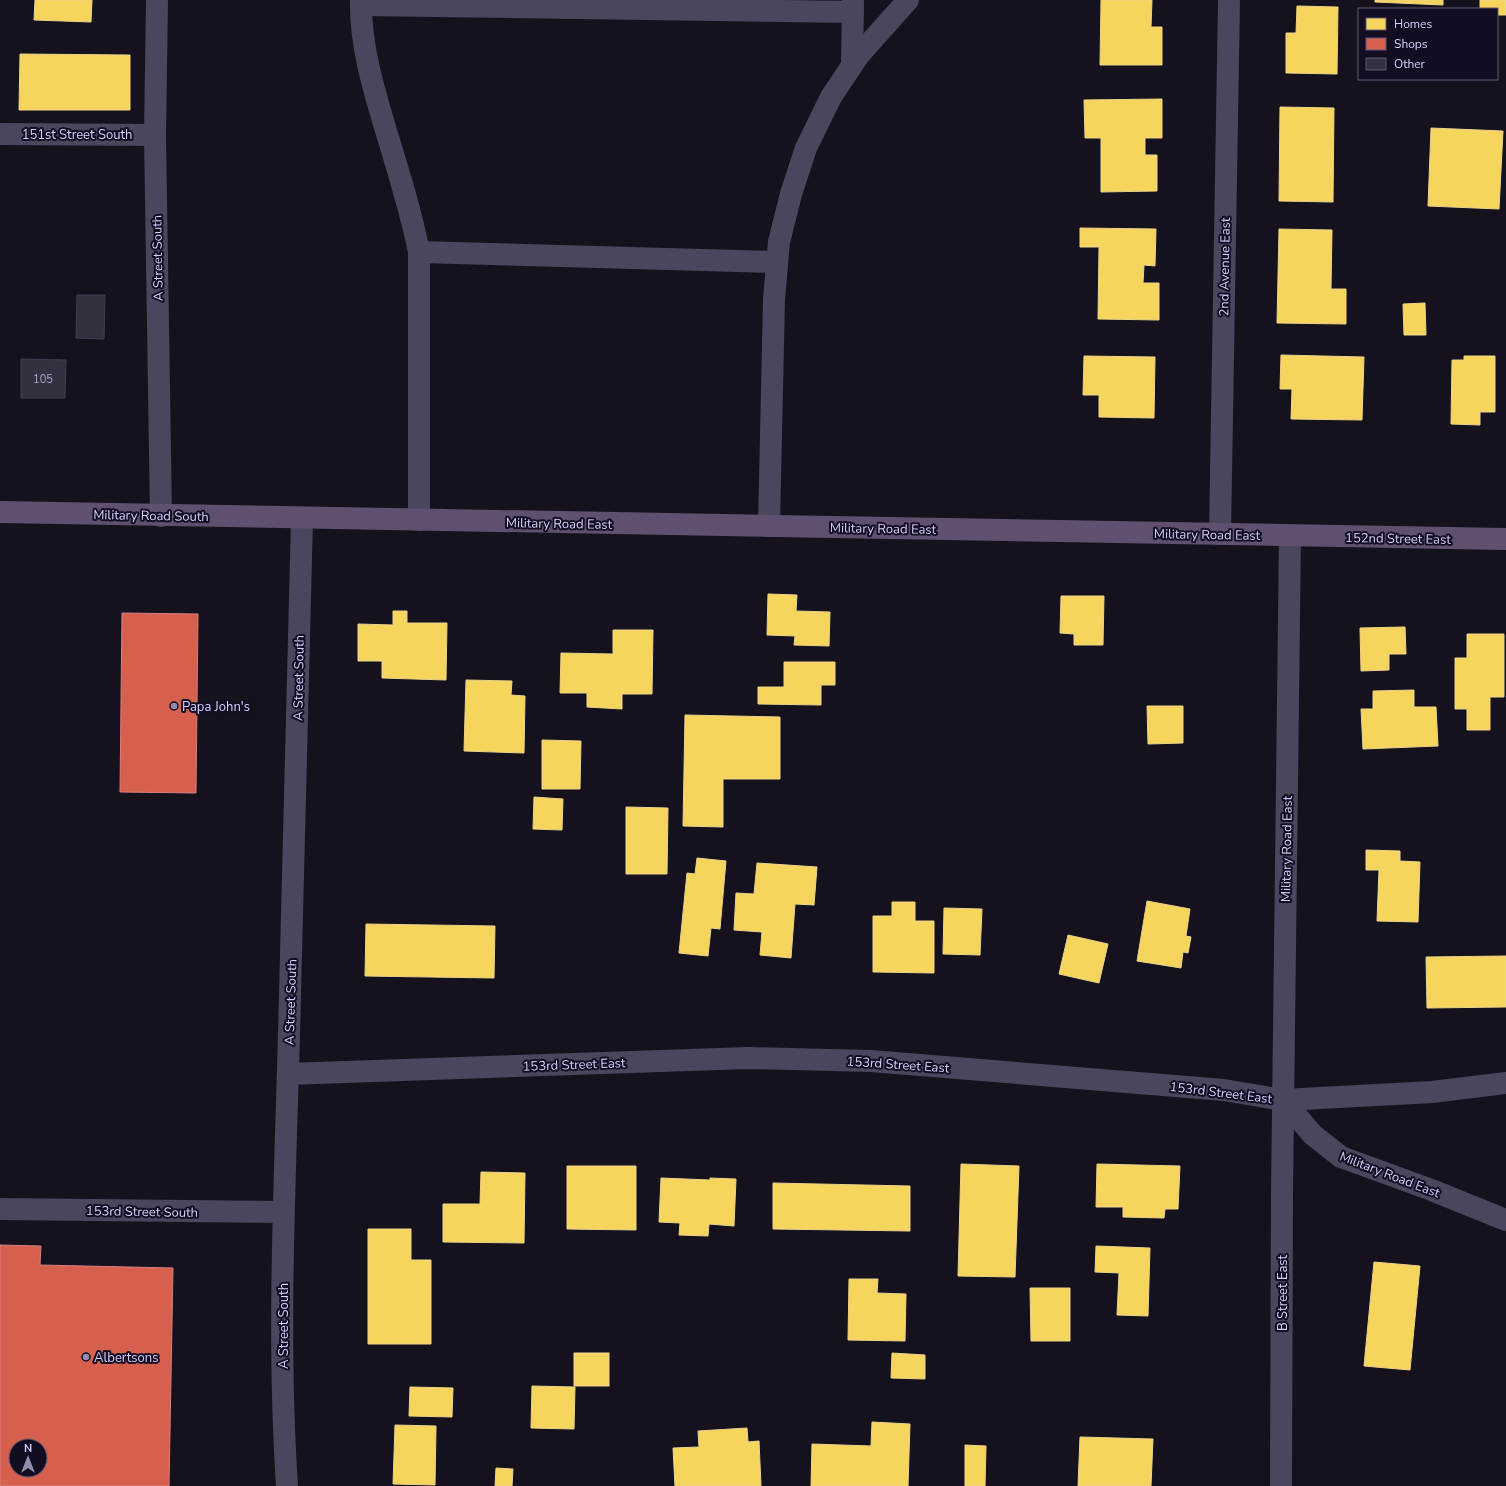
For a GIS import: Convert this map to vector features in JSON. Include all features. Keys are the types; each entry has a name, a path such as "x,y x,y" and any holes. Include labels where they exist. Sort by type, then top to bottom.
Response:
{"main road":[{"name":"Military Road South","path":"0,512 302,518"},
{"name":"Military Road East","path":"302,518 1290,536"},
{"name":"152nd Street East","path":"1290,536 1506,539"}],"street":[{"name":"A Street South","path":"157,0 155,135 161,516"},
{"path":"770,526 774,299 779,242 791,194 806,148 831,97 859,55 908,0"},
{"name":"2nd Avenue East","path":"1220,534 1229,0"},
{"path":"419,520 419,252 413,219 377,102 364,48 361,3 853,6 852,65"},
{"name":"151st Street South","path":"0,134 155,135"},
{"path":"419,252 777,262"},
{"name":"A Street South","path":"287,1486 284,1433 283,1212 288,1074 302,518"},
{"name":"Military Road East","path":"1290,536 1283,1100 1313,1135 1341,1157 1429,1189 1506,1220"},
{"name":"153rd Street East","path":"288,1074 748,1058 886,1062 1224,1090 1283,1100 1432,1092 1506,1083"},
{"name":"B Street East","path":"1281,1486 1283,1100"},
{"name":"153rd Street South","path":"0,1209 283,1212"}],"building: Homes":[{"path":"35,0 92,0 91,22 34,20"},
{"path":"1101,0 1152,0 1151,27 1162,27 1162,65 1100,65"},
{"path":"1375,0 1443,0 1443,5 1375,2"},
{"path":"1480,0 1506,0 1506,15 1498,15 1498,8 1480,8"},
{"path":"1297,6 1338,7 1337,74 1286,73 1286,33 1296,33"},
{"path":"20,54 130,55 130,110 19,110"},
{"path":"1162,99 1162,138 1145,138 1145,155 1157,155 1157,191 1101,192 1101,138 1085,138 1084,100"},
{"path":"1280,107 1334,108 1333,202 1279,201"},
{"path":"1431,128 1503,131 1499,209 1428,206"},
{"path":"1080,228 1156,229 1155,266 1144,265 1143,283 1159,283 1159,320 1098,319 1099,247 1080,247"},
{"path":"1279,229 1332,230 1331,289 1346,289 1346,324 1277,323"},
{"path":"1425,303 1426,335 1404,335 1403,304"},
{"path":"1281,355 1364,357 1362,420 1291,419 1292,389 1280,389"},
{"path":"1084,356 1155,357 1154,418 1099,417 1099,395 1083,395"},
{"path":"1464,356 1495,356 1495,412 1480,412 1480,425 1451,424 1452,360 1464,360"},
{"path":"768,594 797,595 796,611 830,612 829,646 794,645 795,636 767,635"},
{"path":"1061,596 1104,596 1103,645 1074,645 1074,634 1060,633"},
{"path":"393,611 407,611 407,623 447,623 446,680 382,678 382,661 358,661 358,624 393,625"},
{"path":"1405,627 1406,654 1389,654 1389,670 1361,671 1360,628"},
{"path":"613,630 653,630 652,694 622,694 622,709 587,707 587,693 560,693 561,653 613,654"},
{"path":"1467,634 1504,634 1504,697 1490,697 1490,730 1467,730 1467,709 1455,709 1455,658 1467,658"},
{"path":"784,662 835,662 835,685 821,685 821,705 758,704 758,687 784,687"},
{"path":"466,680 512,681 511,695 525,696 524,753 464,751"},
{"path":"1414,690 1414,707 1436,707 1438,746 1363,749 1361,709 1373,709 1373,691"},
{"path":"1147,706 1183,706 1183,743 1148,744"},
{"path":"685,715 780,717 780,779 723,779 723,827 683,826"},
{"path":"542,740 581,741 580,789 542,789"},
{"path":"534,797 563,799 562,830 533,829"},
{"path":"626,807 668,808 667,874 626,874"},
{"path":"1366,850 1400,851 1400,861 1420,862 1418,922 1377,921 1379,870 1366,870"},
{"path":"697,858 726,861 720,929 711,928 708,956 679,953 687,873 695,874"},
{"path":"757,863 817,867 814,905 795,904 791,958 760,955 762,932 734,930 736,893 754,894"},
{"path":"1147,901 1190,909 1186,936 1191,937 1188,953 1183,952 1181,968 1137,961"},
{"path":"892,902 915,902 915,921 934,921 934,973 873,972 873,916 892,916"},
{"path":"944,908 982,909 980,955 943,954"},
{"path":"366,924 495,926 494,978 365,976"},
{"path":"1068,935 1108,944 1099,983 1059,974"},
{"path":"1506,956 1506,1007 1427,1008 1426,957"},
{"path":"961,1164 1019,1166 1015,1277 958,1276"},
{"path":"1097,1164 1180,1166 1178,1209 1165,1209 1164,1218 1123,1217 1123,1207 1096,1207"},
{"path":"567,1166 636,1166 636,1230 567,1229"},
{"path":"481,1172 525,1173 524,1243 443,1242 443,1204 480,1204"},
{"path":"661,1178 710,1180 710,1178 736,1179 734,1226 709,1224 708,1236 679,1235 680,1223 659,1222"},
{"path":"773,1183 910,1186 910,1231 773,1229"},
{"path":"368,1229 411,1229 411,1260 431,1260 431,1344 368,1344"},
{"path":"1096,1246 1150,1248 1148,1316 1117,1315 1119,1273 1095,1272"},
{"path":"1374,1262 1420,1266 1410,1370 1364,1366"},
{"path":"849,1279 878,1279 877,1293 906,1294 905,1341 848,1340"},
{"path":"1030,1288 1070,1288 1070,1341 1031,1341"},
{"path":"574,1353 609,1353 609,1386 574,1386"},
{"path":"892,1353 925,1355 925,1379 891,1378"},
{"path":"532,1386 575,1387 574,1429 531,1428"},
{"path":"410,1387 453,1388 452,1417 409,1416"},
{"path":"872,1422 910,1424 908,1486 811,1486 812,1444 871,1446"},
{"path":"395,1425 436,1426 435,1485 393,1484"},
{"path":"747,1428 748,1442 759,1441 761,1486 675,1486 673,1448 699,1447 698,1431"},
{"path":"1080,1437 1153,1439 1151,1486 1078,1486"},
{"path":"965,1445 986,1446 985,1486 965,1486"},
{"path":"496,1468 513,1469 512,1486 495,1486"}],"building: Shops":[{"path":"122,613 198,614 196,793 120,792"},
{"name":"Albertsons","path":"0,1245 41,1246 40,1265 173,1268 169,1486 0,1486"}],"building: Other":[{"path":"77,295 105,295 104,339 76,338"},
{"path":"21,359 66,360 65,398 21,398"}],"place":[{"name":"Papa John's","path":"174,706"},
{"name":"Albertsons","path":"86,1357"}]}
